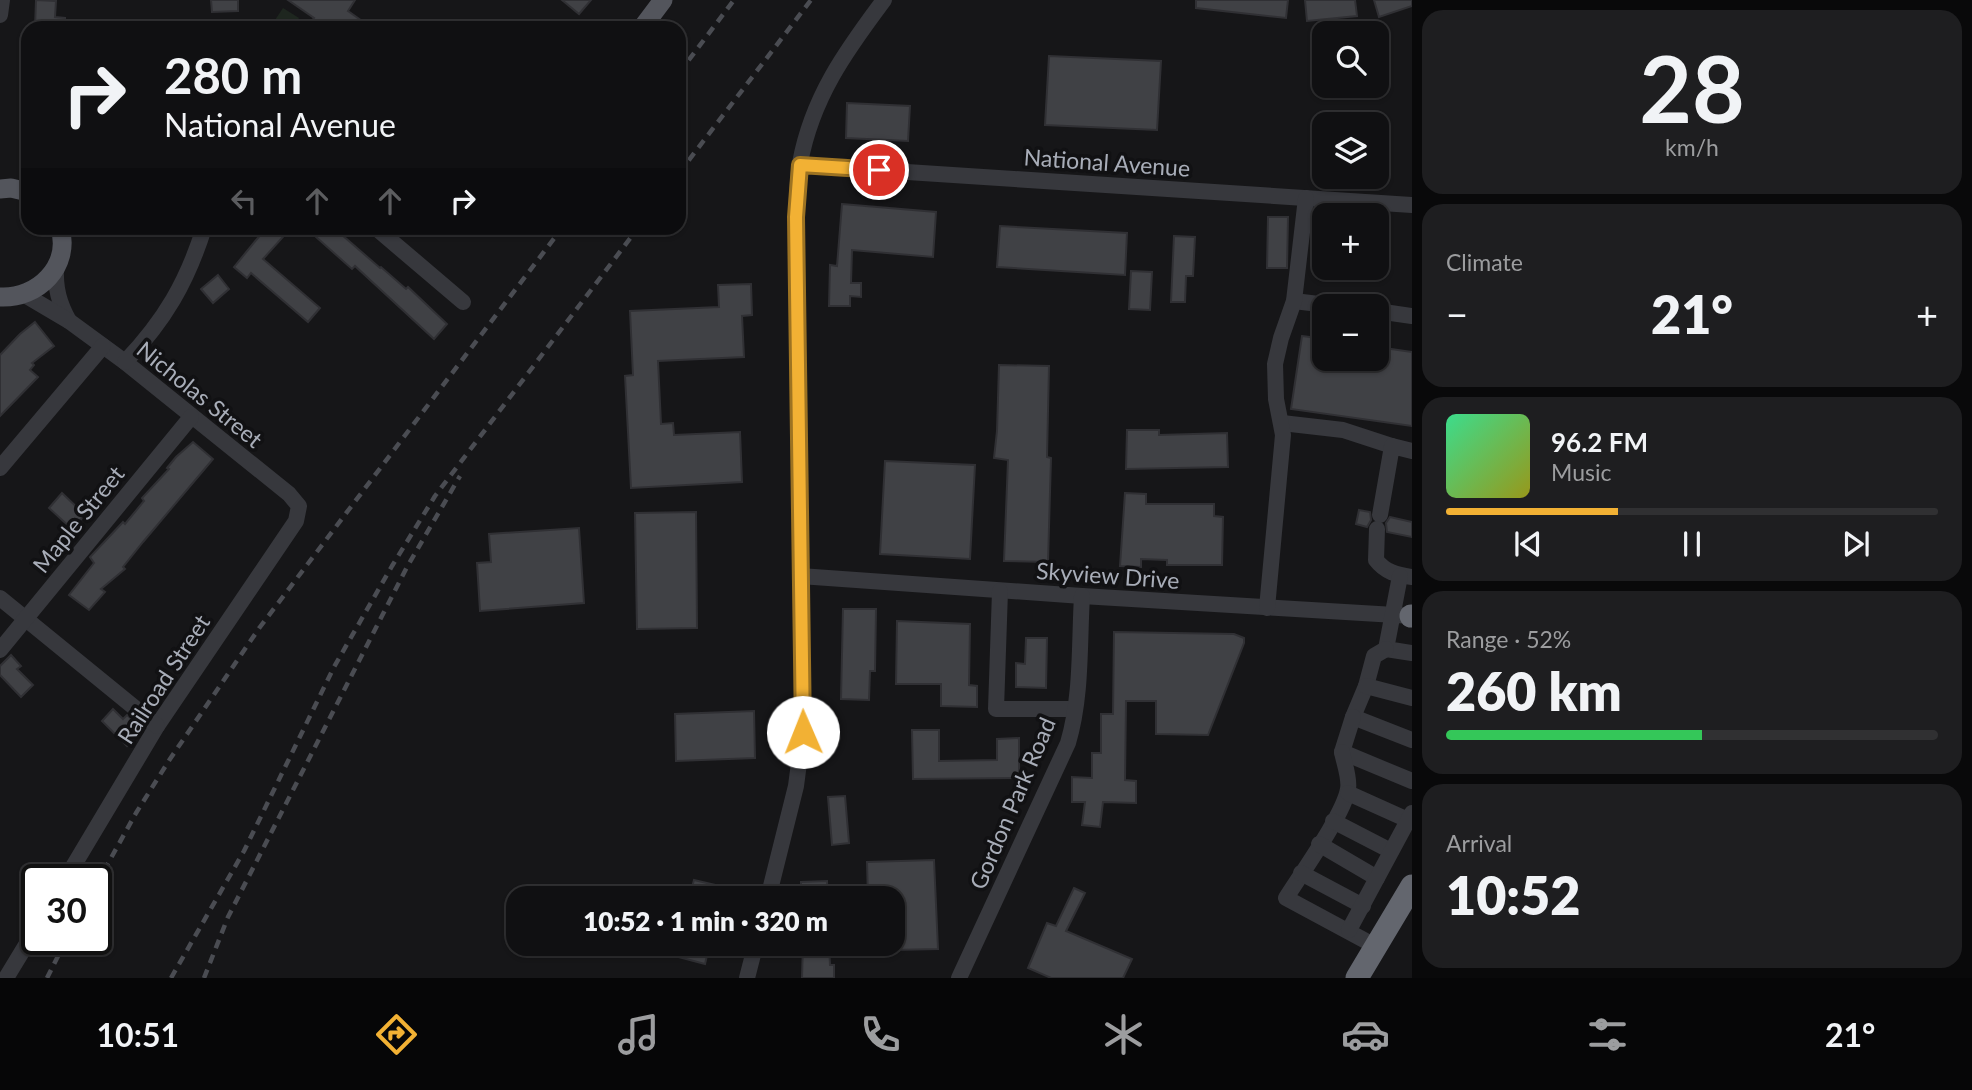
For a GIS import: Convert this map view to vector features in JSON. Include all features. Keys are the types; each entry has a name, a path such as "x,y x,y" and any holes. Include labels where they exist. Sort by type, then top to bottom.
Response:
{"highway":[{"path":"1357,978 1412,886"}],"main road":[{"path":"647,21 663,0"},
{"path":"0,189 21,190"},
{"path":"0,297 24,295 37,289 48,279 62,250 61,235"}],"street":[{"path":"0,15 2,0"},
{"path":"771,886 801,761 803,732 796,217 800,165 810,123 823,89 884,0"},
{"name":"National Avenue","path":"800,165 1412,205"},
{"path":"1267,608 1283,435 1276,399 1275,364 1280,338 1294,301 1306,198"},
{"path":"125,362 173,302 192,263 202,235"},
{"path":"384,235 463,302"},
{"path":"56,267 57,291 61,307 69,321"},
{"name":"Nicholas Street","path":"24,295 69,321 125,362 289,494 299,506"},
{"path":"1294,301 1312,303"},
{"path":"1389,313 1412,316"},
{"path":"0,468 103,346"},
{"name":"Maple Street","path":"0,650 191,417"},
{"path":"1282,423 1343,430 1412,451"},
{"path":"1386,649 1393,615 1406,576 1382,568 1376,559 1378,522 1392,446"},
{"name":"Railroad Street","path":"75,864 157,726 296,521 299,506"},
{"name":"Skyview Drive","path":"800,576 1412,616"},
{"path":"1000,591 996,709 1075,709"},
{"name":"Gordon Park Road","path":"959,978 1060,762 1070,735 1075,709 1082,596"},
{"path":"0,598 157,726"},
{"path":"1377,947 1286,898 1334,821 1348,793 1349,785 1342,752 1374,656 1386,649 1412,653"},
{"path":"1366,686 1412,698"},
{"path":"1353,717 1412,740"},
{"path":"1342,752 1412,781"},
{"path":"1348,793 1410,817 1349,930"},
{"path":"1334,821 1391,851"},
{"path":"1319,844 1377,878"},
{"path":"1301,873 1363,906"},
{"path":"6,978 21,953"},
{"path":"747,978 753,956"}],"shaded area":[{"path":"283,8 299,18 297,21 274,21"}],"building":[{"path":"36,0 56,1 55,17 65,18 65,21 35,21"},
{"path":"211,0 238,0 238,11 212,12"},
{"path":"288,0 355,0 348,11 362,21 312,21 314,18"},
{"path":"562,0 591,0 579,14"},
{"path":"1196,0 1288,0 1286,18 1196,8"},
{"path":"1305,0 1355,0 1357,16 1307,21"},
{"path":"1374,0 1412,0 1412,6 1379,17"},
{"path":"1049,56 1161,61 1157,130 1045,125"},
{"path":"847,103 910,106 908,141 846,138"},
{"path":"842,204 936,212 933,257 852,250 851,283 861,283 861,297 850,296 850,306 829,306 830,265 837,266"},
{"path":"1268,217 1288,217 1287,268 1267,268"},
{"path":"1000,226 1127,233 1125,275 997,267"},
{"path":"260,235 285,235 263,259 320,308 308,322 251,273 247,278 234,267"},
{"path":"314,235 342,235 406,289 408,287 447,324 434,339 355,266 352,269"},
{"path":"1174,236 1195,237 1193,276 1186,276 1185,302 1171,302"},
{"path":"1131,271 1152,272 1150,310 1129,309"},
{"path":"218,275 229,289 213,303 201,289"},
{"path":"751,284 752,315 742,316 744,357 658,361 661,424 673,423 674,435 740,432 742,482 631,488 625,376 633,375 630,311 719,307 718,285"},
{"path":"35,322 54,346 32,363 34,365 30,370 38,377 0,416 0,355"},
{"path":"1302,336 1312,337 1312,371 1389,371 1389,349 1412,352 1412,426 1291,409"},
{"path":"999,365 1049,366 1047,457 1051,458 1048,562 1004,561 1008,460 994,458"},
{"path":"1127,430 1159,430 1159,435 1227,433 1228,467 1126,469"},
{"path":"193,442 213,459 123,567 125,569 101,589 105,592 89,610 69,595 94,563 90,557 123,522 125,524 144,501 142,498 169,469 167,468 176,457"},
{"path":"885,461 975,465 970,559 880,554"},
{"path":"62,493 85,515 72,529 49,508"},
{"path":"1125,493 1146,494 1146,504 1214,504 1214,516 1223,517 1222,565 1167,565 1167,560 1141,559 1141,567 1120,566"},
{"path":"1359,510 1370,512 1371,520 1367,527 1356,524"},
{"path":"696,512 697,628 637,629 635,513"},
{"path":"1390,517 1412,522 1412,537 1387,532 1386,523"},
{"path":"579,528 584,603 480,611 477,563 491,562 489,534"},
{"path":"843,609 876,609 875,671 870,671 869,700 841,699"},
{"path":"897,621 970,624 969,685 977,686 977,707 941,706 941,684 896,684"},
{"path":"1114,632 1234,634 1244,638 1244,643 1208,735 1156,734 1156,701 1126,701 1125,780 1136,781 1136,803 1103,802 1100,827 1082,825 1085,802 1072,802 1072,777 1092,778 1092,753 1101,753 1101,714 1113,714"},
{"path":"1026,638 1047,638 1046,688 1016,687 1016,663 1025,664"},
{"path":"11,655 21,666 17,669 33,685 21,697 0,675 0,666"},
{"path":"113,709 123,719 127,715 143,729 127,746 102,721"},
{"path":"754,711 755,758 676,761 675,714"},
{"path":"912,730 939,730 939,761 997,760 997,739 1019,738 1019,778 913,779"},
{"path":"845,796 849,843 832,845 828,797"},
{"path":"934,860 938,949 905,950 905,886 868,886 867,862"},
{"path":"694,880 720,886 692,886"},
{"path":"827,881 827,886 801,886 801,882"},
{"path":"1074,888 1085,893 1066,931 1132,959 1123,978 1051,978 1028,968 1047,923 1056,926"},
{"path":"675,956 707,956 705,964"},
{"path":"803,956 830,956 830,965 834,965 834,978 802,978"}],"railway":[{"path":"686,64 734,0"},
{"path":"686,164 811,0"},
{"path":"108,864 170,759 260,627 557,235"},
{"path":"171,978 244,851 334,667 435,496 633,235"},
{"path":"204,978 228,917 407,567 460,476"},
{"path":"47,978 58,955"}],"route":[{"path":"803,732 796,217 800,165 879,170"}]}
